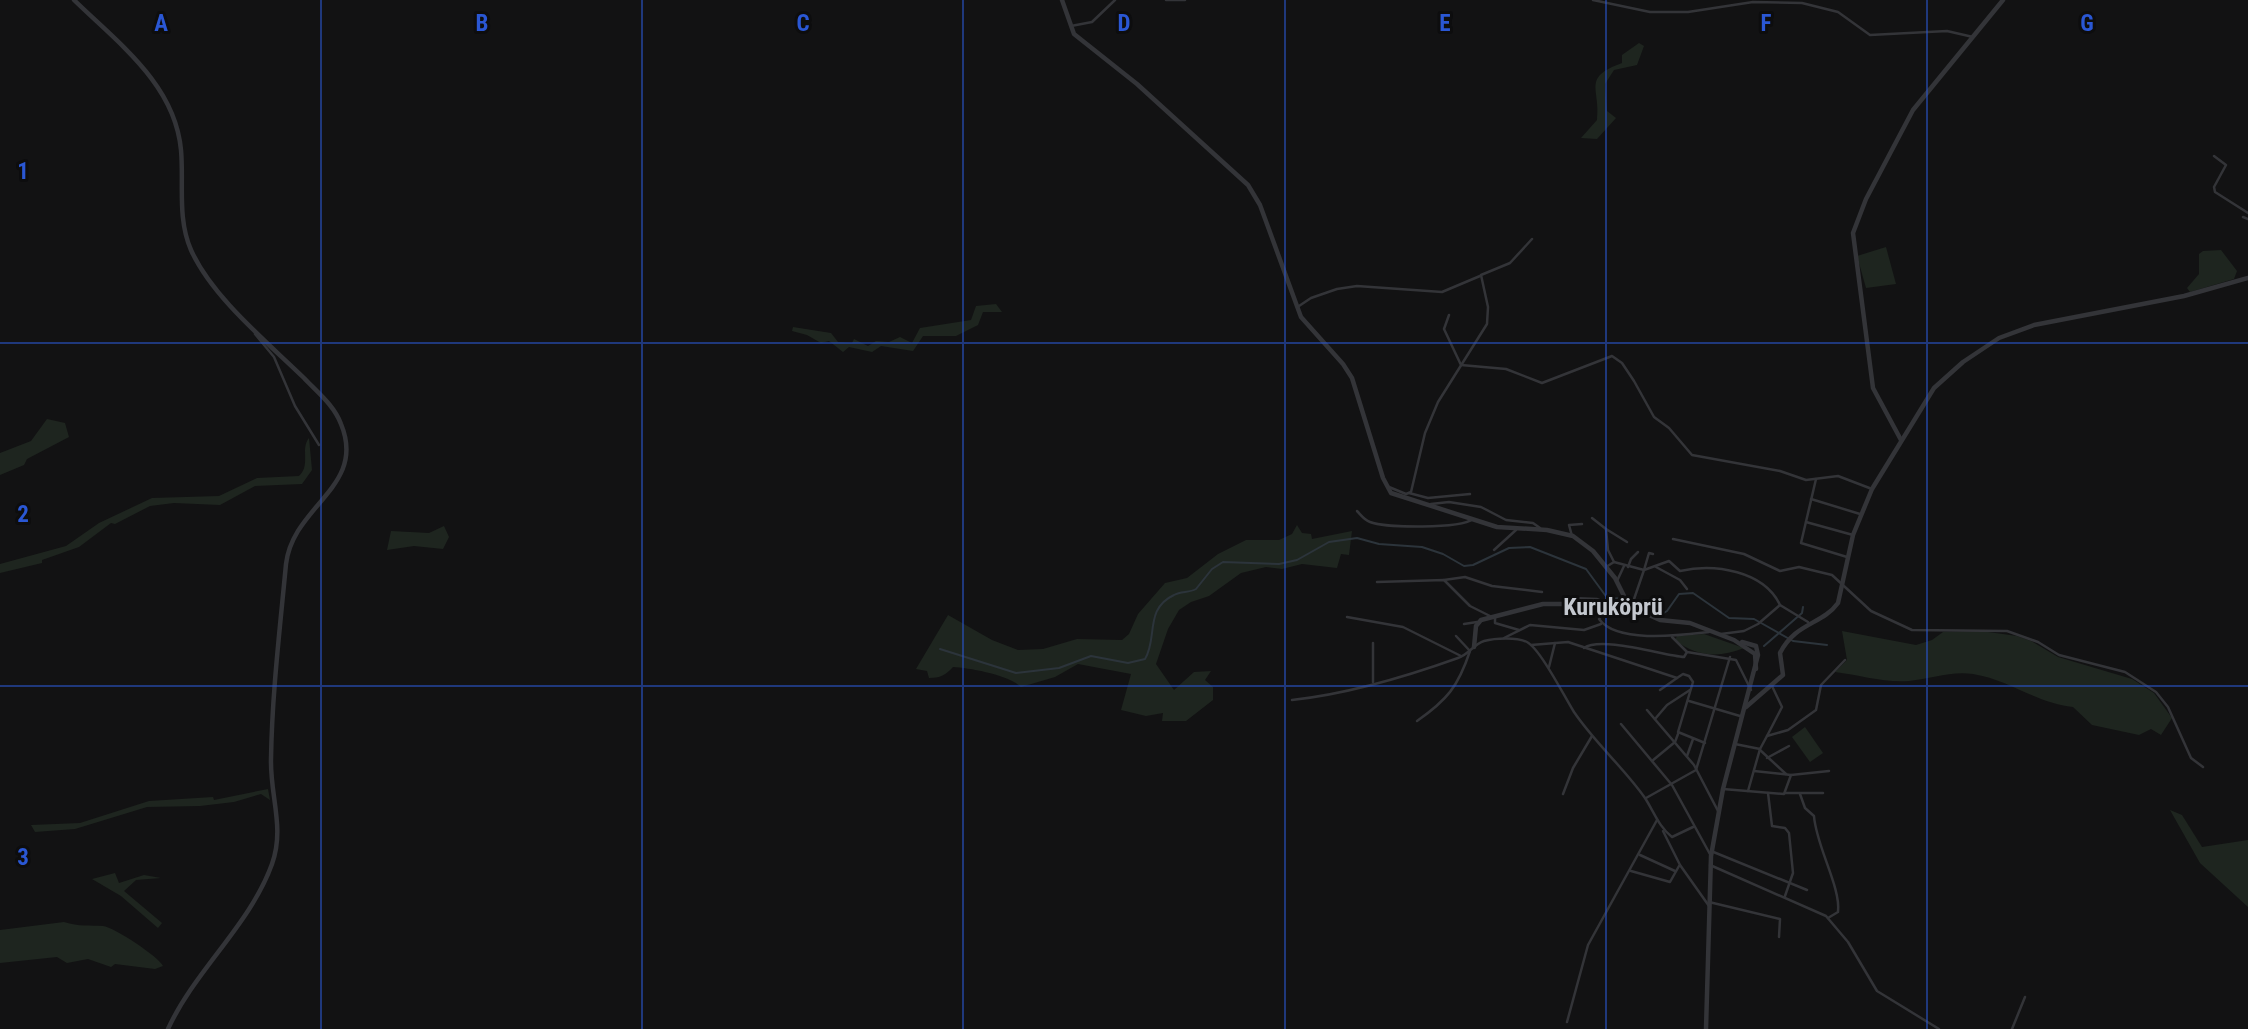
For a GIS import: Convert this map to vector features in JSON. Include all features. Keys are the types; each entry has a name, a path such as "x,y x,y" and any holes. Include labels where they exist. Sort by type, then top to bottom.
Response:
{"street":[{"path":"74,0 145,70 169,102 181,148 183,217 187,240 204,273 336,413 345,436 348,456 342,475 305,517 288,552 271,761 279,825 273,862 251,904 185,996 167,1029"},
{"path":"1062,0 1070,26 1078,38 1137,84 1248,185 1259,205 1296,308 1352,378 1386,486 1395,495 1473,519 1516,530 1546,530 1572,536 1593,551 1617,581 1624,597 1638,610"},
{"path":"1070,26 1092,22 1115,0"},
{"path":"1166,0 1185,0"},
{"path":"1593,0 1650,12 1688,12 1753,2 1802,3 1838,12 1870,35 1947,31 1973,37"},
{"path":"1901,440 1873,388 1853,233 1866,199 1913,110 2003,0"},
{"path":"2214,156 2226,164 2214,187 2215,192 2232,206 2248,213"},
{"path":"2243,217 2248,219"},
{"path":"1296,308 1311,298 1337,289 1357,286 1442,292 1510,263 1532,239"},
{"path":"1409,493 1431,417 1444,388 1487,324 1489,307 1480,275"},
{"path":"1746,707 1784,673 1780,653 1791,639 1808,622 1832,611 1838,603 1853,535 1872,489 1934,388 1963,362 1999,338 2056,320 2184,296 2248,278"},
{"path":"1449,315 1444,329 1461,365"},
{"path":"253,327 255,335 274,357 295,407 319,445"},
{"path":"1461,365 1506,369 1542,383 1612,356 1622,363 1654,417 1669,428 1688,453 1780,471 1806,480 1838,476 1872,489"},
{"path":"1816,479 1801,543 1847,557"},
{"path":"1386,486 1428,498 1469,494"},
{"path":"1811,499 1860,514"},
{"path":"1430,505 1449,502 1481,506 1506,520 1533,523 1546,530"},
{"path":"1357,511 1371,523 1441,527 1473,519"},
{"path":"1592,518 1627,542"},
{"path":"1806,522 1853,535"},
{"path":"1572,536 1569,525 1582,524"},
{"path":"1494,550 1516,530"},
{"path":"1606,530 1608,550 1614,562 1644,570 1669,561 1680,571 1729,570 1746,574 1771,588 1780,605 1808,622"},
{"path":"1673,539 1744,554 1780,571 1799,567 1832,575 1871,611 1912,631 1993,630 2024,635 2059,655 2125,672 2142,681 2168,707 2192,758 2203,767"},
{"path":"1617,581 1638,552"},
{"path":"1633,604 1644,562 1650,553 1653,554"},
{"path":"1606,567 1614,562"},
{"path":"1656,567 1680,580 1687,589"},
{"path":"1377,582 1465,577 1492,586 1542,592"},
{"path":"1444,580 1470,606 1494,617"},
{"path":"1624,597 1634,595"},
{"path":"1566,604 1572,599 1597,600 1609,607 1638,610 1660,620 1690,622 1754,651 1756,669 1723,789 1711,853 1706,1029"},
{"path":"1464,624 1543,604 1566,604 1602,613"},
{"path":"1717,635 1744,631 1764,620 1780,605"},
{"path":"1609,607 1599,619 1602,624 1623,634 1671,636 1709,632"},
{"path":"1494,617 1495,623 1519,630"},
{"path":"1347,618 1403,627 1462,657"},
{"path":"1417,722 1451,694 1472,649 1478,622"},
{"path":"1501,640 1531,625 1584,630 1602,624"},
{"path":"1456,636 1472,649"},
{"path":"1671,636 1688,652 1730,657 1741,665 1751,690"},
{"path":"1292,700 1327,696 1462,657 1484,641 1521,640 1531,645 1549,667 1553,680 1592,736 1645,798 1680,865 1709,904 1780,919 1779,937"},
{"path":"1531,645 1555,642 1584,648 1677,678"},
{"path":"1549,667 1555,642"},
{"path":"1373,643 1373,683"},
{"path":"1584,648 1590,644 1630,645 1684,657 1688,652"},
{"path":"1645,798 1696,770 1730,657"},
{"path":"1767,736 1788,730 1816,710 1821,685 1845,660"},
{"path":"1652,761 1675,742 1693,682 1684,674 1660,690"},
{"path":"1748,791 1760,750 1782,707 1772,685"},
{"path":"1655,719 1667,705 1691,690"},
{"path":"1689,701 1743,717"},
{"path":"1647,710 1687,756 1718,811"},
{"path":"1621,724 1672,785 1693,827 1711,853 1807,890"},
{"path":"1678,733 1705,743"},
{"path":"1563,794 1573,768 1592,736"},
{"path":"1687,756 1694,738"},
{"path":"1735,744 1760,750 1789,775"},
{"path":"1767,758 1789,746"},
{"path":"1754,771 1789,775 1829,771"},
{"path":"1785,793 1789,775"},
{"path":"1723,789 1768,793 1823,793"},
{"path":"1768,793 1772,826 1785,828 1789,833 1793,873 1785,896"},
{"path":"1800,794 1804,808 1814,816 1817,837 1838,898 1838,912 1828,918"},
{"path":"1567,1022 1588,945 1605,910 1632,871 1657,819"},
{"path":"1663,830 1672,837 1693,827"},
{"path":"1640,855 1676,871"},
{"path":"1632,871 1669,883 1680,865"},
{"path":"1710,865 1785,896 1828,918 1848,942 1877,991 1938,1029"},
{"path":"2012,1029 2025,997"}],"shaded area":[{"path":"1639,43 1644,46 1637,65 1614,70 1605,84 1607,111 1616,118 1597,139 1581,138 1597,120 1597,79 1609,68 1622,63 1622,55"},
{"path":"1886,247 1896,284 1866,288 1857,256"},
{"path":"2221,250 2237,271 2234,279 2190,292 2187,288 2199,274 2199,254 2203,251"},
{"path":"996,304 1002,312 983,312 978,325 956,336 923,336 913,351 881,346 872,352 849,347 843,352 829,341 821,343 792,331 793,327 831,333 838,342 852,343 854,339 868,346 876,341 889,342 900,337 912,343 920,328 971,320 976,306"},
{"path":"47,419 65,423 69,437 27,459 24,465 0,475 0,453 31,441"},
{"path":"309,438 312,470 302,484 255,486 220,505 174,503 150,506 115,524 111,523 79,547 42,560 42,563 0,573 0,564 66,546 99,523 152,498 219,496 257,478 299,476 303,472 305,447"},
{"path":"1297,525 1302,533 1311,534 1312,539 1352,531 1349,555 1341,554 1337,568 1302,564 1282,569 1266,567 1241,573 1209,596 1191,602 1179,610 1168,629 1156,664 1174,690 1194,672 1211,671 1205,680 1213,687 1213,700 1186,721 1162,721 1163,713 1146,716 1121,710 1131,674 1078,664 1055,677 1021,687 999,676 969,669 953,667 942,676 929,678 927,671 916,669 948,615 992,640 1018,650 1043,649 1077,639 1122,640 1129,634 1138,614 1165,583 1187,578 1218,554 1246,540 1279,540 1292,534"},
{"path":"444,526 449,537 443,549 414,546 387,550 391,531 429,533"},
{"path":"1842,631 1916,645 1932,640 1943,632 1981,631 2017,636 2058,657 2132,679 2154,693 2172,718 2161,735 2151,729 2139,735 2092,725 2073,707 2047,701 1999,681 1973,674 1900,681 1835,672 1847,660"},
{"path":"1704,634 1744,648 1708,654 1692,650 1675,640 1677,636"},
{"path":"1805,727 1823,753 1810,762 1792,737"},
{"path":"268,789 270,800 261,794 234,802 200,806 147,807 75,829 35,832 31,825 80,823 149,801 213,797 214,800"},
{"path":"2170,810 2182,815 2202,847 2248,840 2248,907 2200,863"},
{"path":"115,873 119,883 144,875 161,878 136,880 124,891 162,923 158,928 121,896 92,879"},
{"path":"64,922 109,928 145,950 163,966 155,969 115,964 111,967 88,959 67,963 57,957 0,963 0,930"}],"waterway":[{"path":"940,649 1016,673 1059,668 1091,656 1128,663 1145,659 1159,608 1174,595 1196,589 1212,569 1223,562 1279,564 1297,560 1329,542 1357,538 1379,544 1422,547 1443,554 1464,566 1473,565 1509,548 1530,547 1586,569 1608,599 1622,598"},
{"path":"1628,598 1659,616 1667,611 1679,594 1693,593 1729,618 1754,619 1793,641 1827,645"},
{"path":"1764,646 1802,613 1803,607"}],"district":[{"name":"Kuruköprü","path":"1613,607"}]}
